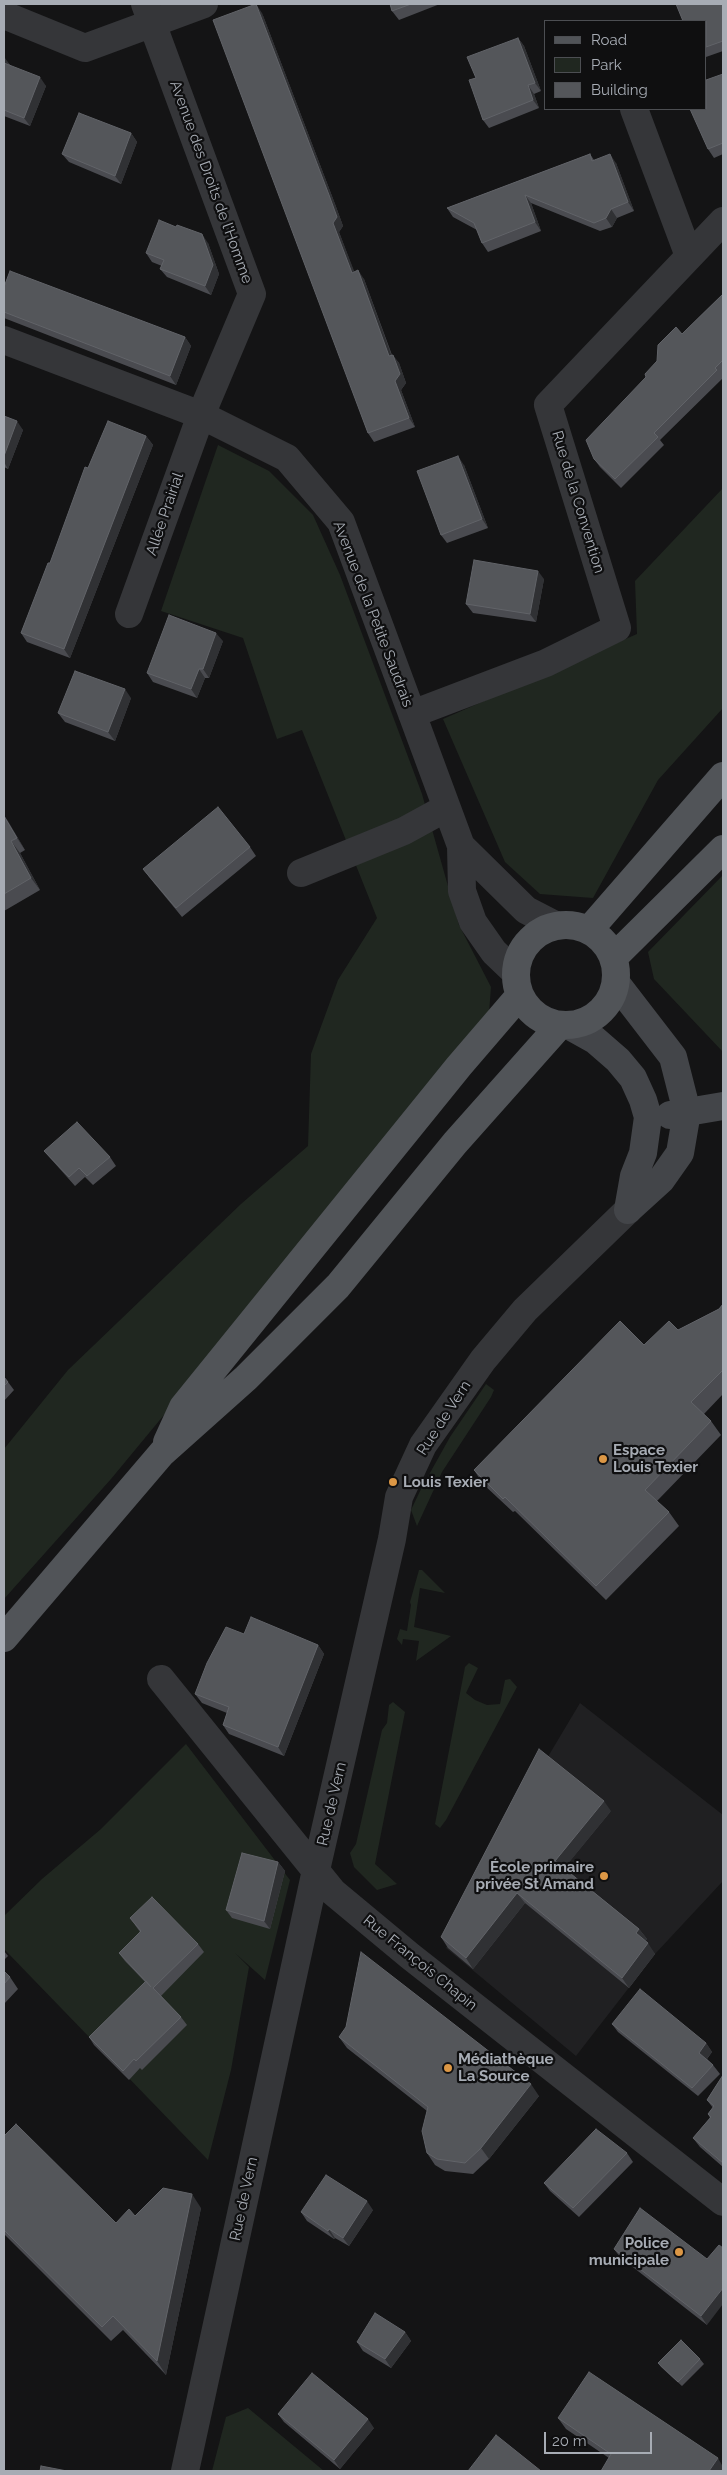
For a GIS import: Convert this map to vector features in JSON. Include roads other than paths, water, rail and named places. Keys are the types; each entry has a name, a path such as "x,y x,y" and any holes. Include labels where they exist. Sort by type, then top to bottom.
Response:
{"main road":[{"path":"589,930 723,776"},
{"path":"615,970 604,941 589,930 573,925 557,926 541,932 528,943 520,957 518,984 530,1009 544,1020 564,1025 581,1023 594,1017 604,1007 615,970 723,849"},
{"path":"162,1452 183,1407 453,1073 518,984"},
{"path":"4,1638 162,1452 246,1378 338,1286 455,1143 564,1025"}],"street":[{"path":"4,15 85,48 149,13 204,4"},
{"name":"Avenue des Droits de l'Homme","path":"149,13 252,294 201,415"},
{"path":"634,110 689,256"},
{"name":"Rue de la Convention","path":"412,714 546,663 617,628 548,405 723,221"},
{"name":"Avenue de la Petite Saudrais","path":"4,340 201,415 288,458 341,522 460,846 462,891 473,922 518,984"},
{"name":"Allée Prairial","path":"129,614 201,415"},
{"path":"301,873 404,831 446,808"},
{"name":"Avenue de la Petite Saudrais","path":"460,846 526,910 557,926"},
{"name":"Rue de Vern","path":"185,2471 316,1870 392,1539 399,1497 423,1445 484,1360 525,1310 660,1180 680,1153 687,1112 673,1057 615,970"},
{"path":"564,1025 594,1040 618,1060 633,1078 648,1117 643,1153 634,1176 628,1210"},
{"path":"648,1117 723,1106"},
{"name":"Rue François Chapin","path":"161,1679 333,1892 410,1956 723,2202"}],"place":[{"name":"Espace Louis Texier","path":"603,1459"},
{"name":"Louis Texier","path":"393,1482"},
{"name":"École primaire privée St Amand","path":"604,1876"},
{"name":"Médiathèque La Source","path":"448,2068"},
{"name":"Police municipale","path":"679,2252"}]}
